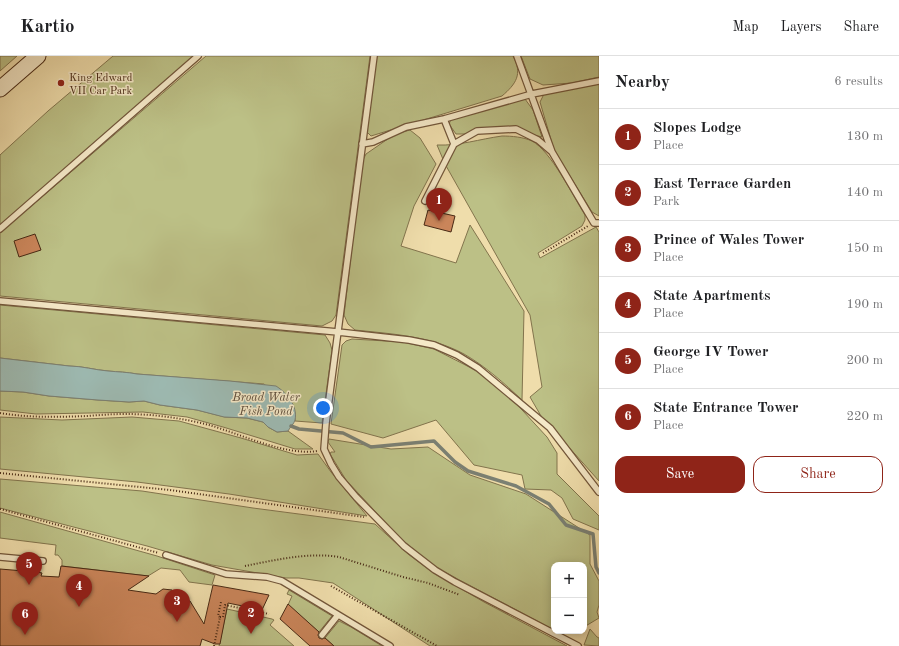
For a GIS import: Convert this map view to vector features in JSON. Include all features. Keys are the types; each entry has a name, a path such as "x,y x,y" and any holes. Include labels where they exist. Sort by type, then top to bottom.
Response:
{"main road":[{"path":"0,89 38,56"}],"lane":[{"path":"0,229 198,56"},
{"path":"374,56 326,423 324,449 339,477 376,518 419,559 448,578 477,594 578,646"},
{"path":"517,56 552,152 596,223"},
{"path":"362,144 374,142 406,127 444,119 532,94 599,81"},
{"path":"444,119 454,144"},
{"path":"425,201 454,144 477,131 516,129 538,140 552,152"},
{"path":"0,301 338,332 421,342 446,350 468,361 550,428 599,492"},
{"path":"166,555 226,574 267,577 282,581 390,646"},
{"path":"0,557 43,561"},
{"path":"322,635 338,615"}],"path":[{"path":"543,254 596,223"},
{"path":"0,413 24,416 89,416 123,414 161,416 208,425 286,450 307,452 324,449"},
{"path":"0,473 170,490 376,518"},
{"path":"0,510 166,555"},
{"path":"242,567 293,558 329,555 428,583 457,594 473,596 477,594"},
{"path":"331,586 437,646"},
{"path":"214,646 220,617 218,616 221,602"},
{"path":"220,617 223,617 225,605 269,614"}],"green space":[{"path":"0,56 17,56 0,71"},
{"path":"113,56 196,56 0,226 0,155 48,111"},
{"path":"206,56 370,56 336,315 332,321 322,326 0,296 0,231 29,208"},
{"path":"376,56 513,56 518,73 514,83 502,96 371,136 366,131"},
{"path":"521,56 599,56 599,77 572,83 543,85 530,79"},
{"path":"599,84 599,216 592,212 554,150 540,102 544,94"},
{"path":"525,99 533,110 542,137 511,129 456,134 449,124 452,117"},
{"path":"410,130 420,138 436,164 414,206 401,246 456,263 470,225 524,311 522,400 494,375 464,354 438,343 425,340 355,330 348,324 344,315 362,162 366,154 395,134"},
{"path":"502,136 525,139 532,141 539,146 554,164 585,215 585,220 582,226 538,253 540,258 596,227 599,232 599,481 541,416 530,397 542,387 530,315 445,164 437,145 461,143"},
{"path":"0,305 325,335 332,350 322,423 295,421 295,412 264,384 137,374 0,358"},
{"path":"352,339 403,342 434,349 477,371 511,398 547,437 557,453 557,474 599,516 599,530 573,519 562,498 551,490 525,489 522,475 474,465 436,420 383,438 331,424 342,345 346,341"},
{"path":"0,391 98,400 129,402 144,401 160,405 197,410 225,417 247,418 263,422 277,432 288,431 313,449 295,449 187,417 143,412 36,414 0,410"},
{"path":"0,417 62,420 132,417 179,421 297,455 318,454 367,516 229,494 137,482 0,469"},
{"path":"329,439 391,449 428,447 470,475 526,494 590,535 590,564 599,581 599,605 597,612 599,618 587,625 587,562 551,562 551,628 435,567 400,538 346,480 330,454 331,452 335,452 328,442"},
{"path":"0,479 142,491 253,508 375,524 408,554 432,572 484,602 567,646 430,646 333,583 299,578 286,578 212,565 147,546 0,508"},
{"path":"0,512 157,556 215,575 212,585 189,582 180,570 161,568 148,576 62,566 62,560 58,555 55,555 56,545 0,538"},
{"path":"289,590 332,616 319,632 288,605 292,596 287,594"},
{"path":"227,609 274,620 270,625 294,646 219,646"},
{"path":"339,621 382,646 334,646 325,638"},
{"path":"590,629 599,638 599,646 584,645"}],"water":[{"name":"Broad Water Fish Pond","path":"0,358 137,374 276,386 291,400 295,410 295,420 288,431 277,432 263,422 247,418 224,417 197,410 160,405 144,401 129,402 98,400 0,391"}],"building":[{"path":"428,210 455,216 451,232 424,225"},
{"path":"35,234 41,250 19,257 14,241"},
{"path":"61,566 149,576 128,590 156,594 163,589 172,590 177,598 190,601 204,624 213,585 269,595 262,610 228,603 220,644 215,644 202,639 200,646 0,646 0,569 24,571 28,568 34,568 37,572 42,573 41,576 59,577"},
{"path":"288,604 319,632 319,638 325,638 334,646 310,646 280,619"}],"waterway":[{"path":"291,426 299,429 343,433 371,447 434,441 455,462 468,471 516,486 549,504 566,525 593,534 596,567 599,573"}],"place":[{"name":"King Edward VII Car Park","path":"61,83"},
{"name":"Slopes Lodge","path":"439,221"},
{"name":"George IV Tower","path":"29,585"},
{"name":"State Apartments","path":"79,607"},
{"name":"Prince of Wales Tower","path":"177,622"},
{"name":"East Terrace Garden","path":"251,634"},
{"name":"State Entrance Tower","path":"25,635"}]}
